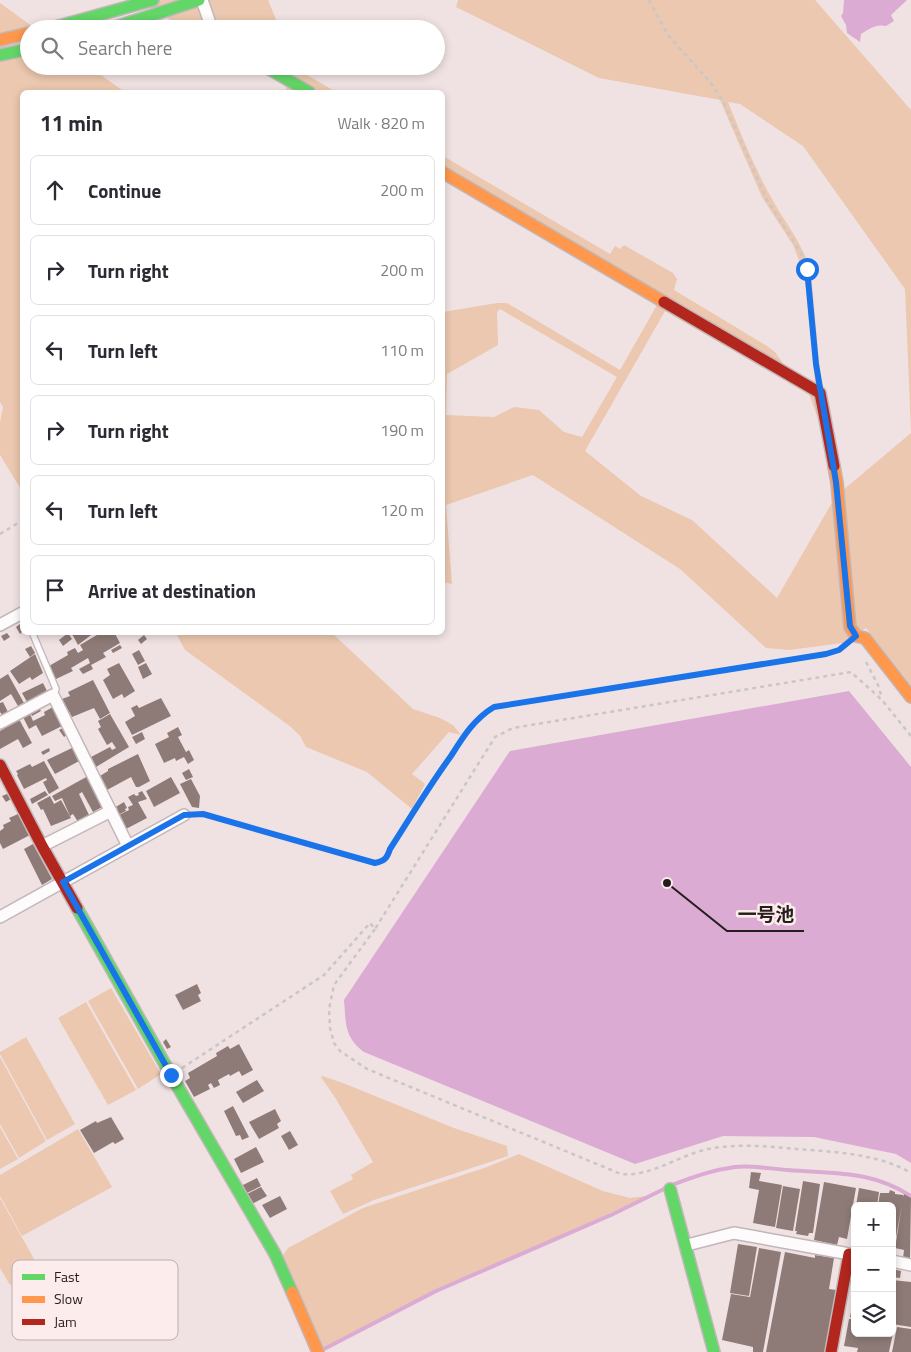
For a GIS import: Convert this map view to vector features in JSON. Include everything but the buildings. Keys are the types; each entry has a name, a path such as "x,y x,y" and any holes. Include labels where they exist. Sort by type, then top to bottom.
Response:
{"main road":[{"path":"87,20 153,0"},
{"path":"138,20 201,0"},
{"path":"0,40 20,35"},
{"path":"0,55 20,51"},
{"path":"280,75 306,90"},
{"path":"445,174 820,394 836,482 850,626 856,636 865,638 911,697"},
{"path":"0,765 42,846 171,1075 275,1254 318,1352"},
{"path":"670,1189 714,1352"},
{"path":"831,1352 851,1259"}],"street":[{"path":"201,0 209,20"},
{"path":"0,625 20,615"},
{"path":"0,723 53,695 128,846"},
{"path":"42,846 111,811"},
{"path":"0,917 184,815"},
{"path":"691,1244 734,1233 851,1254"},
{"path":"896,1262 911,1265"}],"lane":[{"path":"33,635 56,689 53,695"}],"path":[{"path":"649,0 668,36 710,82 723,101 767,200 801,253 807,269 820,394"},
{"path":"0,534 18,524"},
{"path":"184,815 203,814 375,863 382,862 387,858 390,849 434,780 471,727 483,714 494,707 826,654 839,650 856,636"},
{"path":"865,661 878,685 882,700"},
{"path":"911,736 882,700 852,672 513,728 496,737 374,928 334,985 329,1009 330,1028 334,1043 340,1051 367,1069 620,1174 642,1174 704,1150 752,1146 841,1153 891,1164 911,1173"},
{"path":"171,1075 324,975 370,923 374,928"}],"shaded area":[{"path":"137,0 268,0 276,20 171,20"},
{"path":"458,0 815,0 911,110 911,433 911,685 866,628 843,643 789,650 766,648 680,569 533,475 446,505 452,584 445,582 445,312 507,303 620,370 657,305 445,181 445,157 610,254 615,246 620,249 624,245 673,273 677,279 674,290 767,346 775,352 785,366 815,384 805,276 793,245 762,197 720,100 599,78 456,7","holes":["728,102 740,104 803,146 905,289 911,433 842,491 820,373 811,272 803,251 776,207 759,174","500,309 617,377 582,437 564,432 539,410 514,407 494,417 446,415 447,374 498,345 497,312","665,311 809,394 827,444 834,499 777,598 692,520 641,496 585,451"]},
{"path":"844,0 907,0 891,15 894,21 886,26 873,27 861,34 860,42 847,33 846,25 841,16"},
{"path":"0,3 24,20 20,20 20,75 101,75 122,90 20,90 20,488 0,455 0,422 3,407 0,402"},
{"path":"266,75 307,75 333,90 286,90 287,87"},
{"path":"177,635 334,635 413,709 440,718 453,725 461,735 449,732 412,774 425,784 412,809 367,772 306,747 300,736 291,727 185,650"},
{"path":"849,691 911,767 911,1163 896,1154 814,1137 723,1136 635,1164 364,1052 353,1041 347,1029 344,1000 510,751"},
{"path":"111,988 161,1074 138,1089 88,1001"},
{"path":"86,1002 136,1090 108,1105 58,1018"},
{"path":"26,1037 75,1124 47,1140 0,1054 0,1052"},
{"path":"0,1057 46,1141 19,1158 0,1124"},
{"path":"322,1076 454,1128 507,1146 508,1156 374,1200 343,1214 330,1191 353,1179 351,1175 373,1162"},
{"path":"0,1127 18,1159 0,1169"},
{"path":"78,1129 112,1187 22,1236 0,1196 0,1175"},
{"path":"519,1154 603,1191 630,1198 646,1196 594,1221 443,1286 322,1348 281,1258 288,1248 363,1208 487,1167"},
{"path":"0,1198 35,1260 12,1260 12,1284 10,1285 0,1268"}],"waterway":[{"path":"672,1185 718,1170 748,1166 866,1177 896,1188 911,1196"},
{"path":"324,1349 436,1291 611,1215 666,1188"}],"traffic: fast":[{"path":"81,20 153,0"},
{"path":"137,20 199,0"},
{"path":"0,55 20,51"},
{"path":"280,75 306,90"},
{"path":"77,908 275,1254 292,1292"},
{"path":"670,1189 714,1352"}],"traffic: slow":[{"path":"0,40 20,35"},
{"path":"445,174 664,302"},
{"path":"834,466 850,627 856,636 865,638 911,697"},
{"path":"292,1292 318,1352"}],"traffic: jam":[{"path":"664,302 820,393 834,466"},
{"path":"0,765 77,908"},
{"path":"831,1352 849,1254"}],"place":[{"name":"一号池","path":"667,883"}],"route":[{"path":"171,1075 63,882 184,815 203,814 375,863 382,862 387,858 390,849 434,780 471,727 483,714 494,707 826,654 839,650 856,636 850,626 836,482 820,394 807,269"}]}
